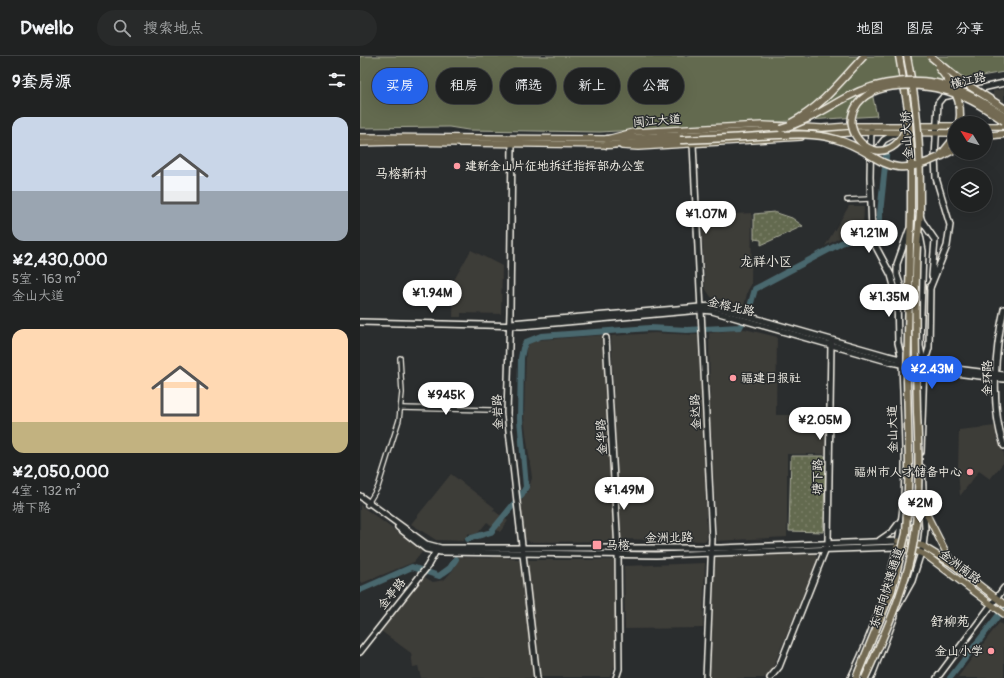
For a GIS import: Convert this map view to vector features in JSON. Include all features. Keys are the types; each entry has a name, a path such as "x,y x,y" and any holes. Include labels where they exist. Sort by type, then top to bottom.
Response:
{"highway":[{"path":"781,129 814,109 864,56"},
{"name":"金山大桥","path":"899,56 908,109 911,152 910,213"},
{"name":"金山大桥","path":"907,56 917,108 921,152 920,213"},
{"path":"930,56 957,78 1004,108"},
{"path":"930,56 954,86 959,105 958,116"},
{"path":"680,138 781,129 814,117 863,90 890,82 933,82 954,88 978,99 1004,115"},
{"path":"908,109 906,128 902,137 894,146 884,151 873,150 864,146 856,139 852,130 851,119 854,109 861,99 871,92 890,87 931,87 953,93 976,103 1004,121"},
{"path":"607,142 680,138 805,134 819,135 837,139 887,164 901,168 915,167 948,152"},
{"path":"992,135 1004,134"},
{"path":"939,157 948,146"},
{"name":"东西向快速通道","path":"856,678 892,590 906,532 910,466 907,381 910,213"},
{"name":"东西向快速通道","path":"865,678 909,565 915,534 919,466 915,342 917,246 920,213"}],"main road":[{"name":"横江路","path":"930,288 947,246 950,225 936,178 936,132 938,103 943,97 1004,83"},
{"name":"闽江大道","path":"360,143 397,142 512,144 607,142 634,132 763,125 805,128 871,129 898,132 948,132"},
{"name":"闽江大道","path":"360,136 607,142 638,147 693,144 871,129 948,126"},
{"path":"992,126 1004,126"},
{"path":"871,129 870,221 874,245 891,275 897,297"},
{"path":"871,164 877,147 890,136 898,132"},
{"path":"992,133 1004,134"},
{"name":"金岩路","path":"512,144 510,324 507,413 537,678"},
{"name":"金达路","path":"693,144 712,548 706,678"},
{"path":"920,213 922,221 935,240 930,288 929,348 924,367"},
{"name":"金山大道","path":"851,678 882,603 902,519 904,473 902,362 910,344 910,318 907,302 897,275 897,264 910,225"},
{"path":"870,678 898,608 912,581 923,546 925,530 922,498 924,367 920,346 924,252 919,227"},
{"path":"897,275 898,343 902,362"},
{"name":"金榕北路","path":"360,322 510,324 700,308 741,316 902,362 924,367 996,376"},
{"name":"金环路","path":"1004,309 999,333 996,376 998,418 1004,446"},
{"name":"金华路","path":"606,338 618,552 619,669 616,678"},
{"name":"塘下路","path":"770,678 779,667 827,546 831,342"},
{"path":"996,376 1004,375"},
{"path":"996,376 1004,379"},
{"name":"金洲北路","path":"360,496 426,544 437,550 712,554 879,541 897,544"},
{"path":"879,541 894,531 902,519 912,521 922,498"},
{"name":"金洲北路","path":"360,500 368,503"},
{"path":"923,507 952,564"},
{"path":"897,544 923,546"},
{"path":"897,544 921,553"},
{"name":"金洲北路","path":"618,552 712,548 897,544"},
{"name":"金洲南路","path":"923,546 952,564 1003,603"},
{"name":"金亭路","path":"360,652 427,567 437,550"},
{"name":"金洲南路","path":"921,553 1004,614"},
{"path":"937,678 1004,588"},
{"path":"882,603 898,608"}],"street":[{"path":"847,200 870,200"},
{"path":"368,503 378,487 401,408 400,358"},
{"path":"401,408 491,410"}],"shaded area":[{"path":"1004,89 1004,104 993,96 993,91"},
{"path":"849,206 864,206 863,225 825,246"},
{"path":"752,213 751,285 748,290 744,306 711,297 705,288 701,216"},
{"path":"471,250 502,266 501,314 461,313 461,317 453,317 454,280"},
{"path":"745,329 777,337 776,415 824,415 826,454 787,454 787,537 717,541 710,414 709,333"},
{"path":"654,333 698,335 704,454 706,541 620,539 611,336"},
{"path":"605,335 614,541 530,542 524,538 521,499 528,491 532,478 524,418 526,349 529,344 538,340"},
{"path":"996,426 997,439 1004,453 1004,462 990,479 979,471 960,496 958,470 959,430"},
{"path":"451,474 495,508 493,510 508,521 500,532 487,522 478,533 472,535 469,533 463,541 436,540 411,524"},
{"path":"360,505 423,551 414,562 362,583 360,581"},
{"path":"814,552 818,560 771,672 764,678 710,678 715,557"},
{"path":"500,556 519,560 523,569 533,678 421,678 418,666 413,667 411,653 381,631 423,576 433,582 444,580 453,570 459,557 490,558"},
{"path":"526,560 614,560 617,663 609,677 541,677"},
{"path":"705,563 703,628 625,629 624,566"},
{"name":"金山小学","path":"999,623 1004,625 1004,678 957,678"}],"green space":[{"path":"360,56 1004,56 1004,72 947,82 921,81 872,93 877,116 600,132 468,130 449,127 360,128"},
{"path":"774,212 792,218 803,226 761,245 761,240 754,239 754,214"},
{"path":"791,456 826,456 823,532 789,531"}],"waterway":[{"path":"468,539 491,532 526,487 520,419 521,358 526,342 541,336 650,328 687,330 740,327 749,310 755,289 879,223 887,147"},
{"path":"360,590 412,567 439,576 450,568 456,559"},
{"path":"950,678 1004,608"}],"place":[{"name":"建新金山片征地拆迁指挥部办公室","path":"457,166"},
{"name":"福建日报社","path":"733,378"},
{"name":"福州市人才储备中心","path":"970,472"},
{"name":"马榕","path":"597,545"},
{"name":"金山小学","path":"991,651"}],"district":[{"name":"马榕新村","path":"401,174"},
{"name":"龙祥小区","path":"766,262"},
{"name":"舒柳苑","path":"950,622"}]}
